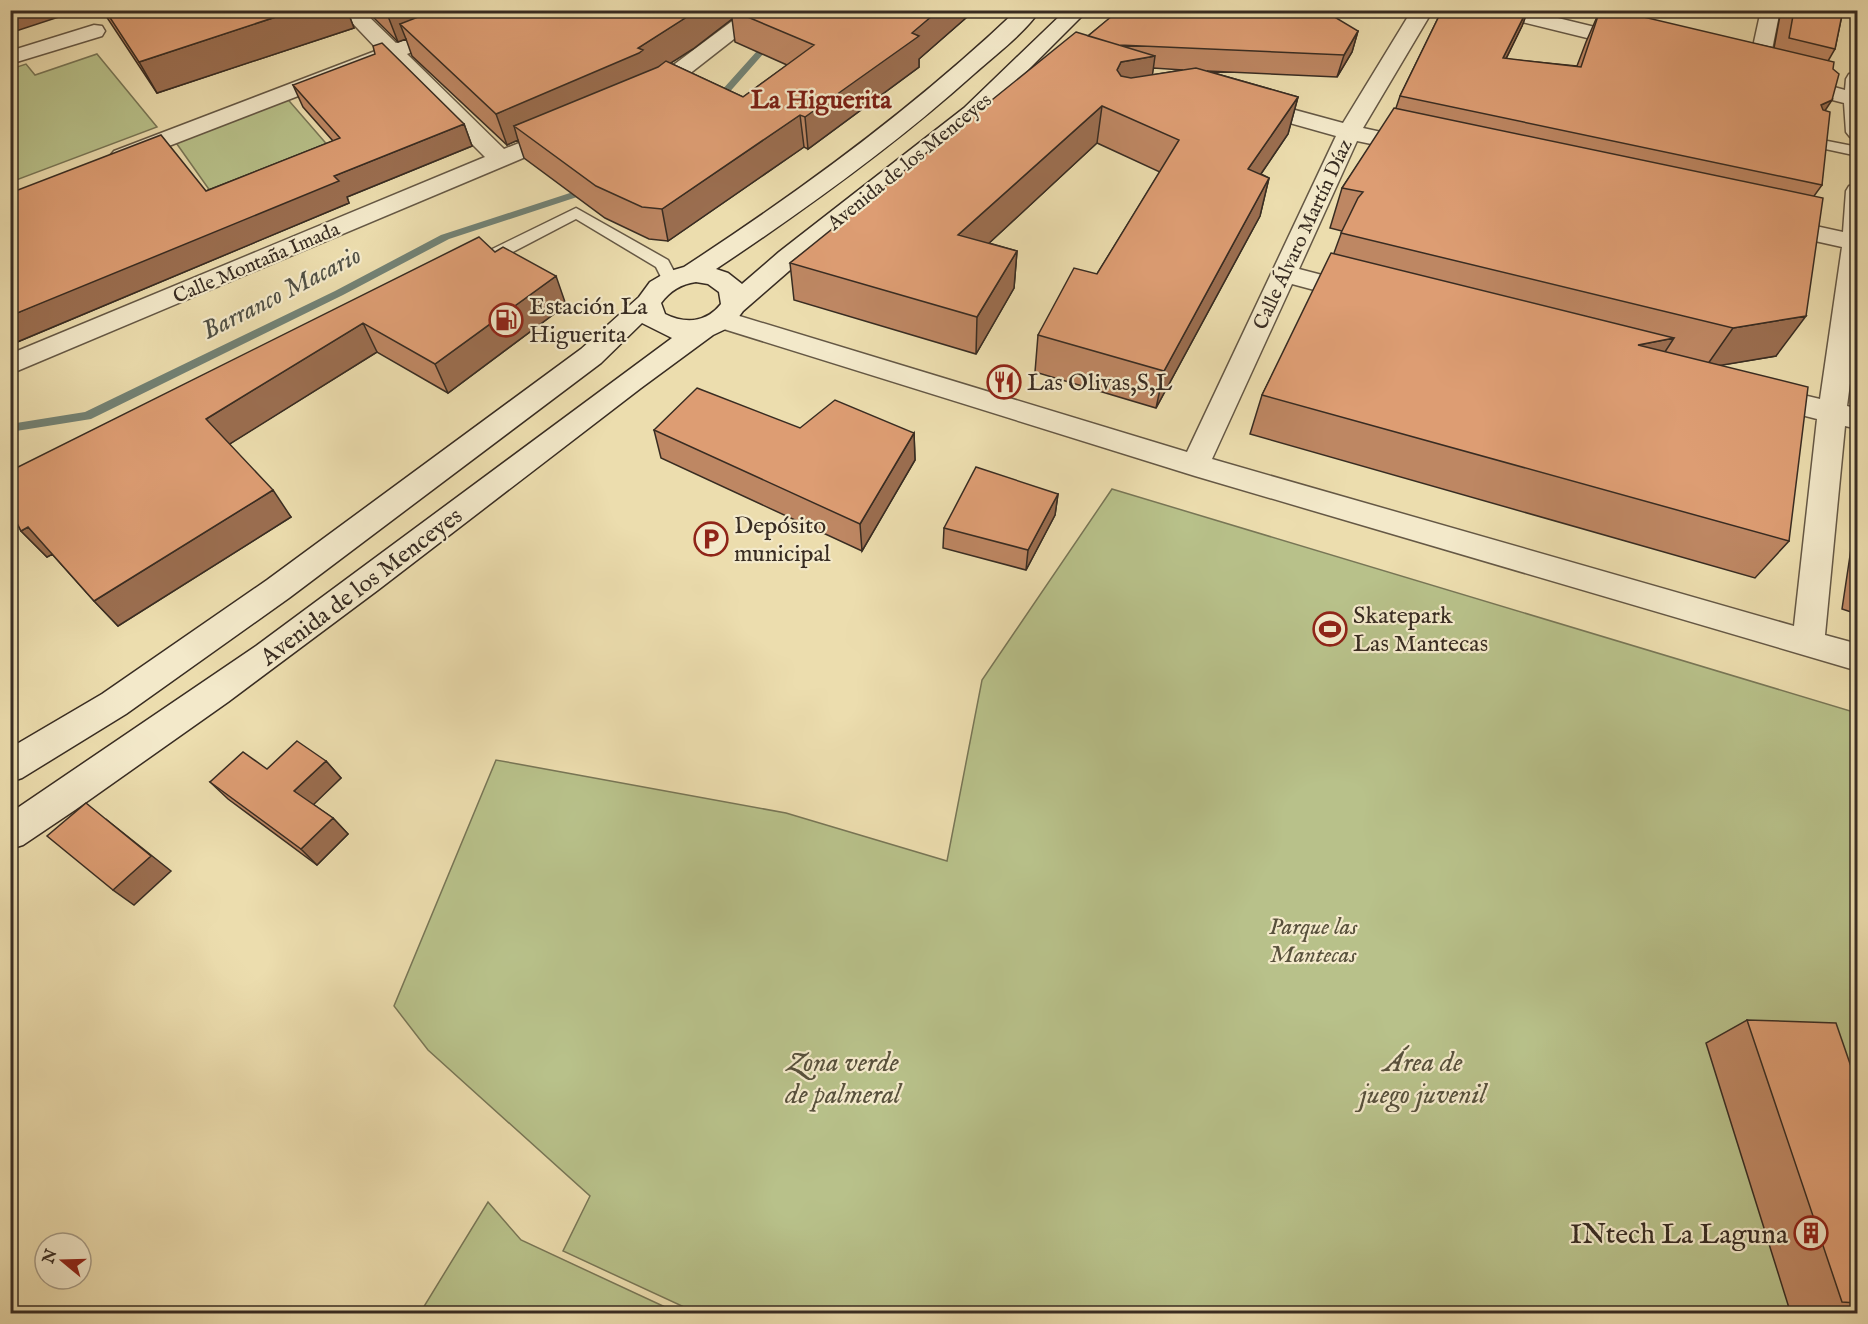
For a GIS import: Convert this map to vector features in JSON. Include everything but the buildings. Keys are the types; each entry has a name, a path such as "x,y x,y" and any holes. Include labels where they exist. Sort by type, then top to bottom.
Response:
{"street":[{"path":"350,10 501,159"},
{"path":"96,166 503,10"},
{"path":"633,102 655,92 761,10"},
{"name":"Avenida de los Menceyes","path":"680,277 761,229 916,113 978,61 1029,10"},
{"name":"Avenida de los Menceyes","path":"10,833 124,758 241,676 419,543 629,380 720,318 788,258 972,112 1078,10"},
{"name":"Calle Álvaro Martín Díaz","path":"1195,465 1349,132 1423,10"},
{"path":"1497,10 1655,49"},
{"path":"1757,74 1771,10"},
{"path":"10,58 94,31"},
{"path":"1734,68 1857,92 1857,132"},
{"path":"1226,99 1349,132 1441,152"},
{"name":"Calle Montaña Imada","path":"10,365 578,126"},
{"path":"1808,644 1844,416 1856,243 1857,191"},
{"path":"1751,220 1856,243"},
{"path":"1283,273 1386,299"},
{"path":"720,318 731,288 714,276 680,277 654,291 648,303 653,319 674,330 720,318 1195,465 1857,658"},
{"name":"Avenida de los Menceyes","path":"10,767 114,704 278,589 591,356 648,303"},
{"path":"1740,389 1844,416"}],"lane":[{"path":"1807,141 1857,153"},
{"path":"470,267 576,213 680,277"}],"green space":[{"path":"97,54 157,127 11,182 11,69 26,64 35,75"},
{"path":"284,95 330,148 213,195 172,137"},
{"name":"Parque las Mantecas","path":"1112,489 1857,713 1857,1313 697,1313 563,1251 590,1196 428,1050 394,1006 496,760 786,813 947,861 982,680"},
{"path":"488,1202 521,1240 678,1313 420,1313"}],"waterway":[{"path":"716,102 760,53"},
{"name":"Barranco Macario","path":"10,428 87,416 339,293 445,237 573,195"}],"place":[{"name":"Estación La Higuerita","path":"506,320"},
{"name":"Las Olivas,S,L","path":"1004,382"},
{"name":"Depósito municipal","path":"711,539"},
{"name":"Skatepark Las Mantecas","path":"1330,629"},
{"name":"INtech La Laguna","path":"1811,1233"}],"district":[{"name":"La Higuerita","path":"821,99"}],"park label":[{"name":"Zona verde de palmeral","path":"843,1077"},
{"name":"Área de juego juvenil","path":"1423,1077"}]}
